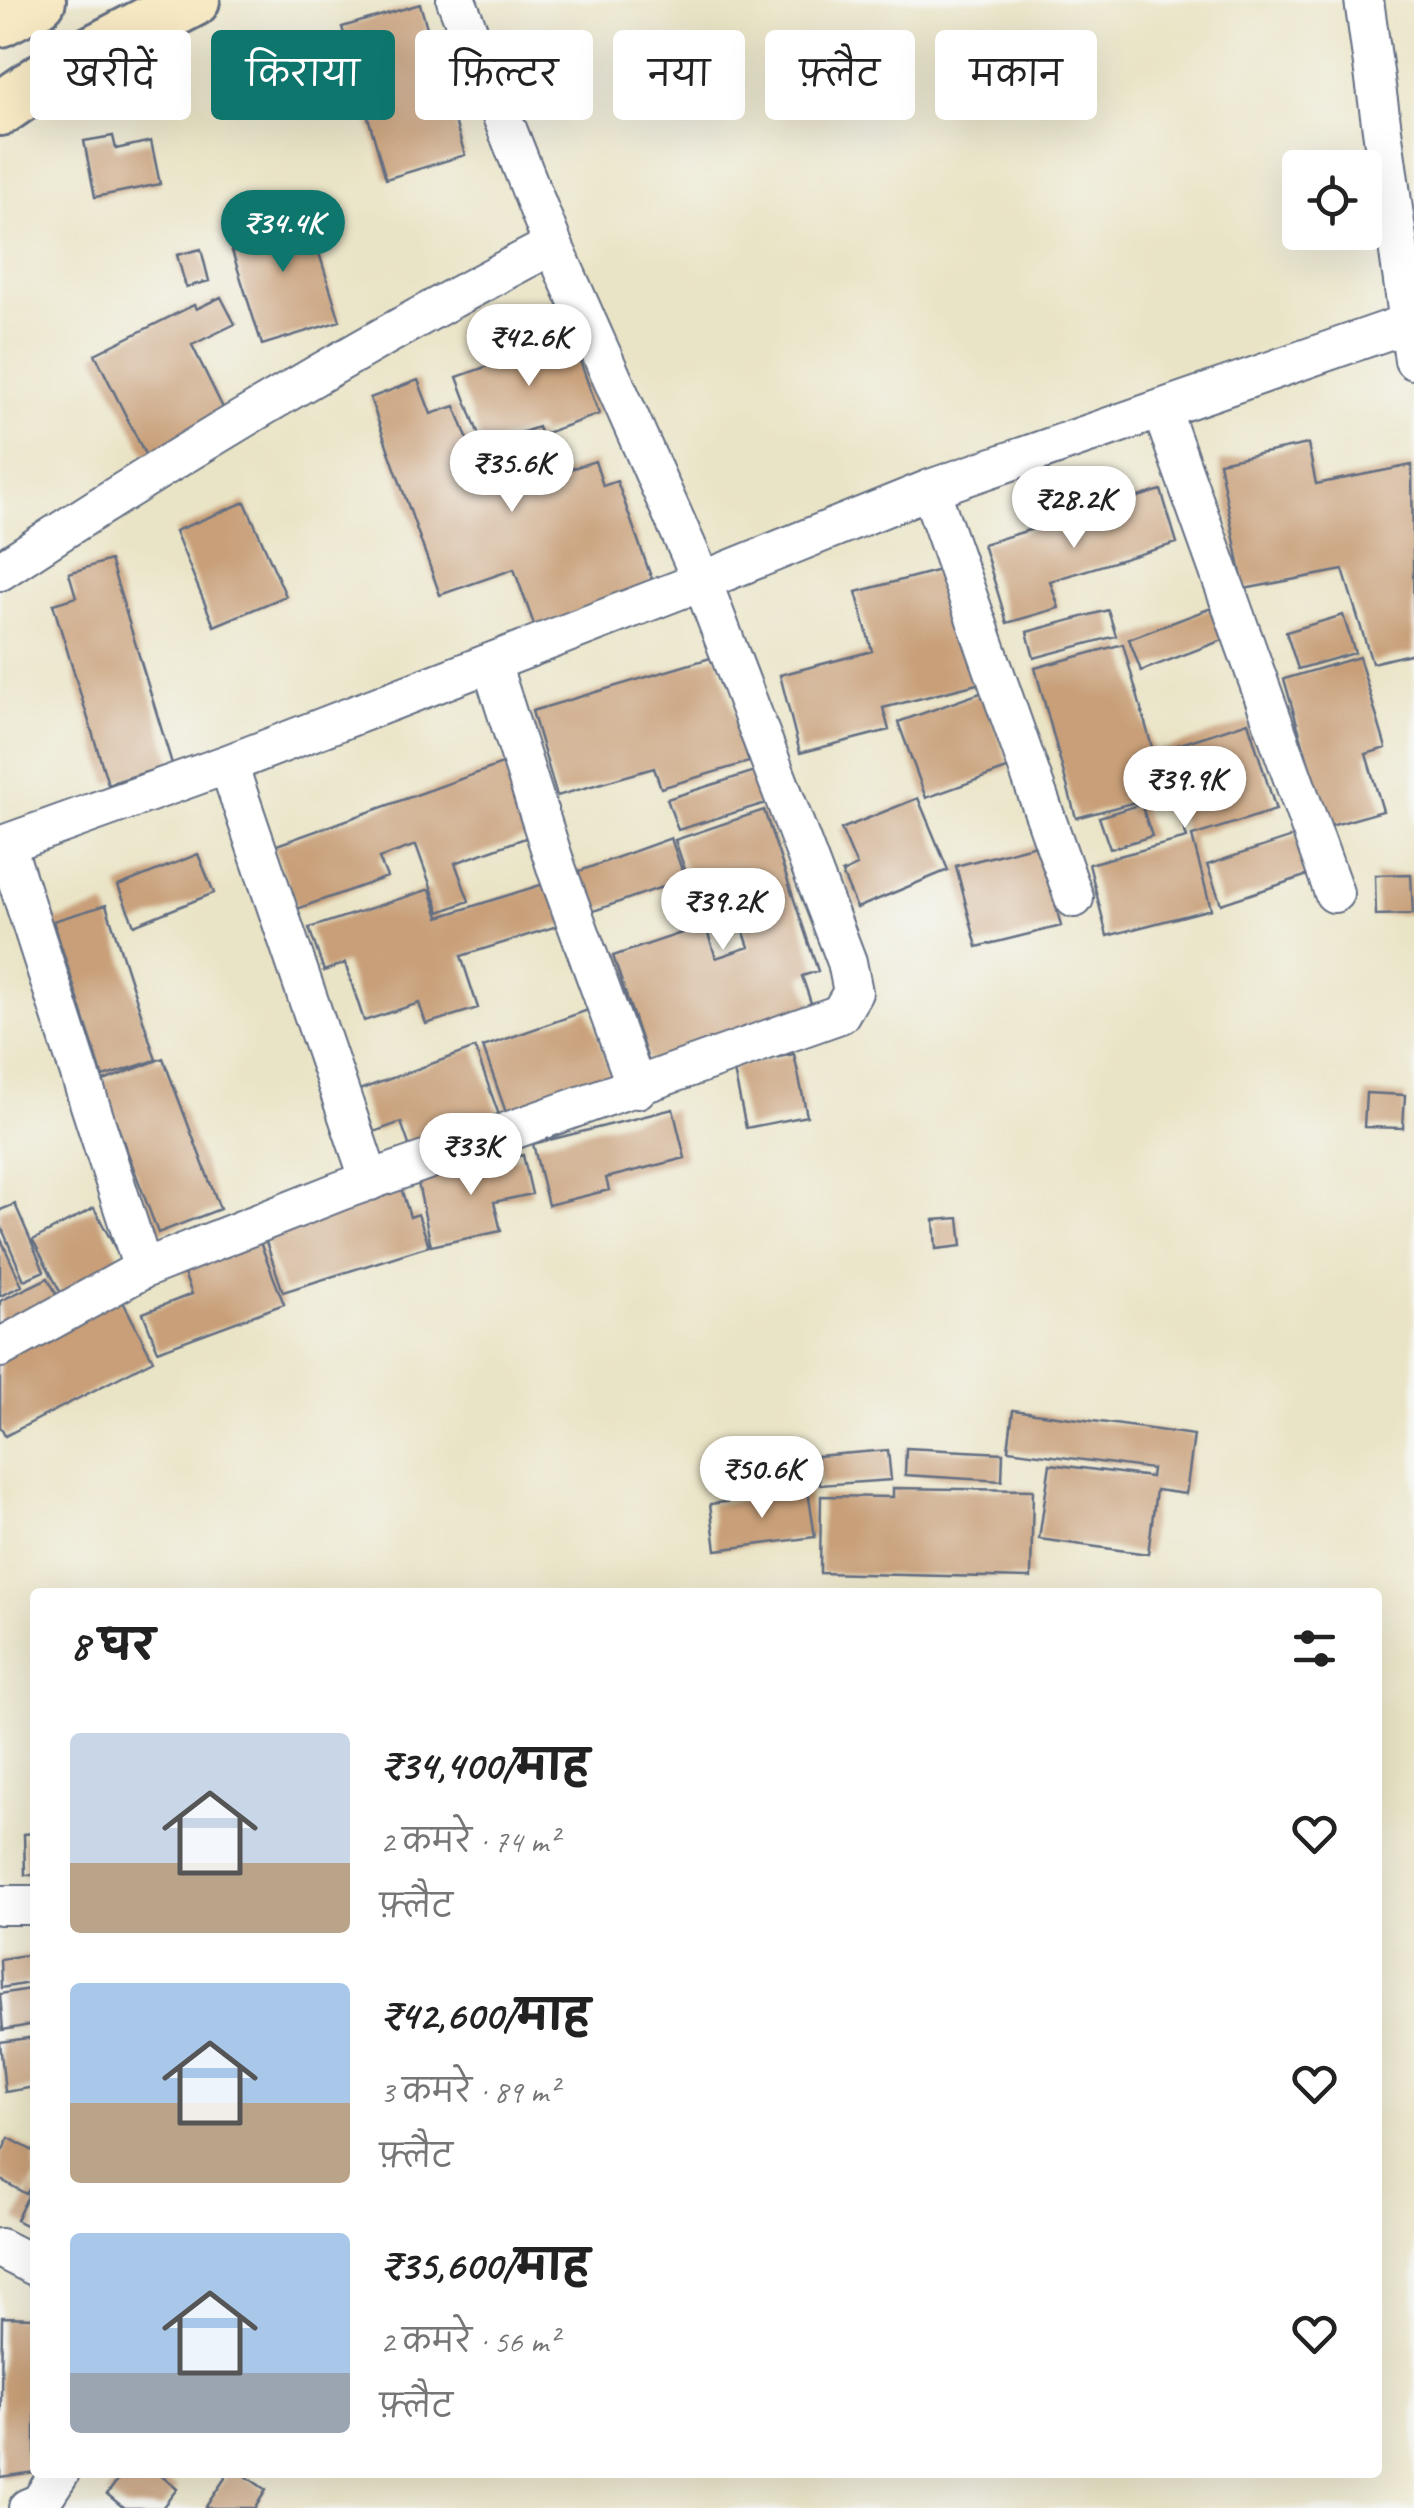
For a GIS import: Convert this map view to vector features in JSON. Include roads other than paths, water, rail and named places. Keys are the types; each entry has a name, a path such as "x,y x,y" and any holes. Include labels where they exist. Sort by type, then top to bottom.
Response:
{"street":[{"path":"0,109 51,74 194,0"},
{"path":"0,1348 142,1269 370,1181 840,1014 852,992 847,962 702,582 553,244 456,0"},
{"path":"142,1269 3,846 492,663 930,489 1162,409 1411,341 1364,0"},
{"path":"0,571 137,480 386,333 553,244"},
{"path":"1162,409 1334,893"},
{"path":"930,489 1074,898"},
{"path":"492,663 557,870 637,1089"},
{"path":"228,764 370,1181"},
{"path":"0,1905 30,1905"},
{"path":"0,2248 30,2263"},
{"path":"28,2508 40,2503 56,2478"}]}
